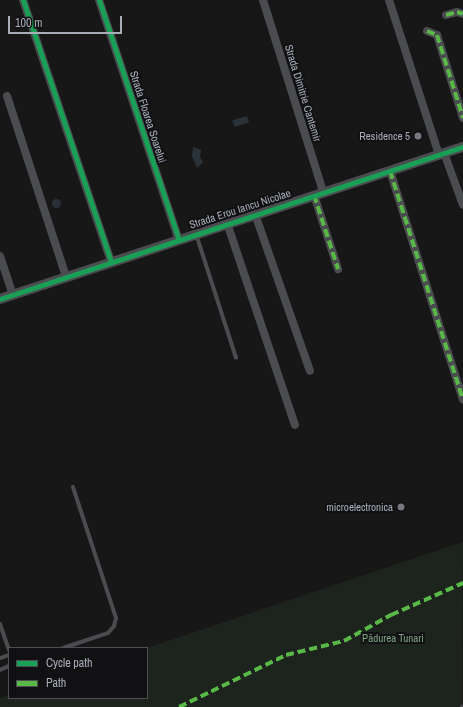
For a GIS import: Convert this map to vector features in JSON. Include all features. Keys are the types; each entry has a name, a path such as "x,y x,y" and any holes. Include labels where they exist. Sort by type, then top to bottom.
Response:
{"street":[{"path":"23,0 111,262"},
{"name":"Strada Floarea Soarelui","path":"99,0 179,240"},
{"name":"Strada Dimitrie Cantemir","path":"263,0 319,194 338,269"},
{"path":"389,0 441,154 463,205"},
{"path":"446,16 457,12 463,14"},
{"path":"427,30 437,35 463,118"},
{"path":"8,96 66,277"},
{"name":"Strada Erou Iancu Nicolae","path":"0,299 227,223 463,147"},
{"path":"390,171 463,400"},
{"path":"255,214 310,371"},
{"path":"227,223 295,425"},
{"path":"0,256 13,295"}],"lane":[{"path":"196,234 236,358"},
{"path":"66,647 108,633 114,626 116,618 73,487"},
{"path":"0,624 8,647"}],"green space":[{"name":"Pădurea Tunari","path":"463,542 462,707 0,707 0,698 8,695 8,699 148,699 148,648"}],"shaded area":[{"path":"247,116 249,123 235,127 233,120"},
{"path":"193,147 201,150 200,157 203,162 197,168 192,156"},
{"path":"54,199 58,199 60,203 58,207 54,207 52,205 52,201"}],"marked path":[{"path":"446,15 457,12 463,14"},
{"path":"427,31 437,35 463,118"},
{"path":"390,171 463,400"},
{"path":"314,195 338,269"},
{"path":"179,707 286,655 344,641 391,615 463,583"}],"cycle path":[{"path":"23,0 111,262"},
{"path":"99,0 179,240"},
{"path":"0,299 463,147"}],"place":[{"name":"Residence 5","path":"418,136"},
{"name":"microelectronica","path":"401,507"}]}
